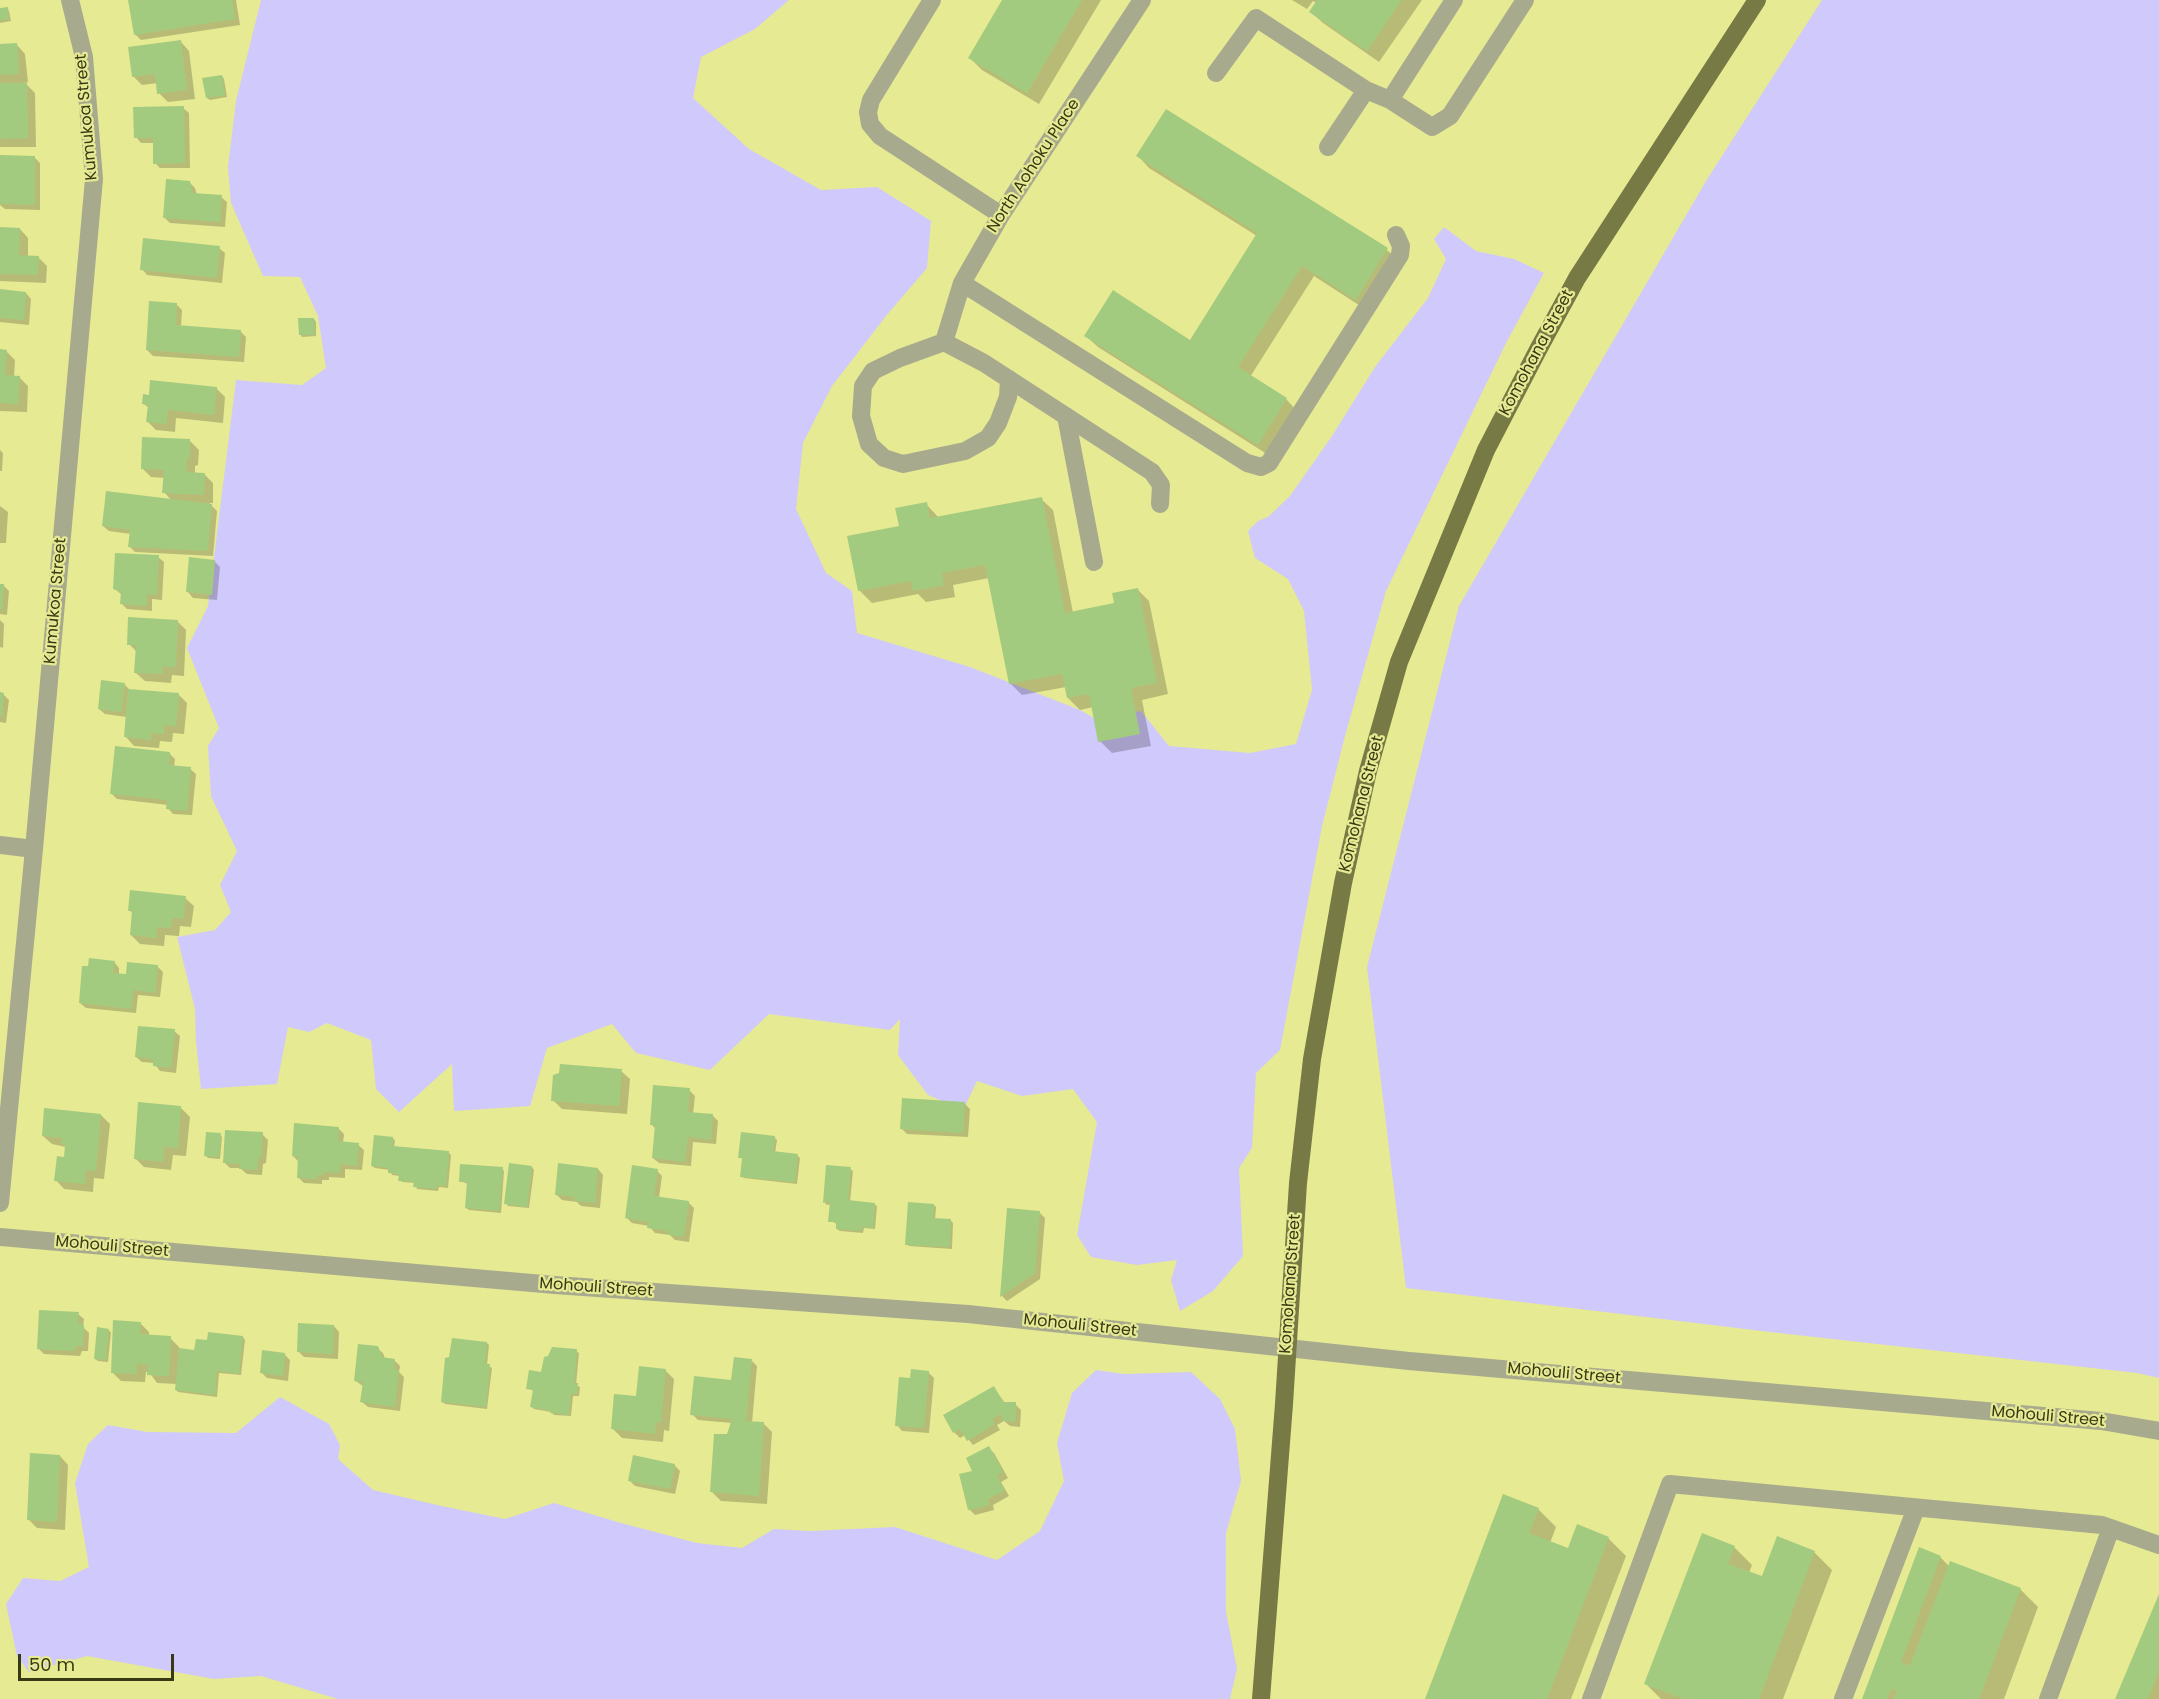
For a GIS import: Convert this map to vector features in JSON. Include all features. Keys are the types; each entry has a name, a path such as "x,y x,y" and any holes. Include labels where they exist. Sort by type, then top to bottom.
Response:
{"main road":[{"name":"Komohana Street","path":"1261,1699 1298,1184 1312,1059 1343,883 1368,771 1400,662 1486,450 1578,278 1757,0"}],"street":[{"name":"Kumukoa Street","path":"0,1203 94,179 84,57 70,0"},
{"path":"932,0 871,100 868,112 870,124 880,136 1001,215"},
{"name":"North Aohoku Place","path":"944,342 962,283 1001,215 1142,0"},
{"path":"1390,100 1454,0"},
{"path":"1216,73 1256,18 1365,90 1390,100 1432,127 1450,116 1525,0"},
{"path":"1328,147 1365,90"},
{"path":"962,283 1247,463 1261,467 1269,463 1400,255 1401,246 1396,235"},
{"path":"1009,379 1008,397 998,423 988,438 965,452 903,464 884,458 869,444 861,416 863,386 873,371 900,358 944,342 984,363 1009,379 1152,472 1161,485 1160,504"},
{"path":"1066,416 1094,562"},
{"path":"0,845 34,849"},
{"name":"Mohouli Street","path":"0,1237 555,1285 968,1314 1286,1348 2101,1422 2159,1431"},
{"path":"1591,1699 1670,1484 2102,1525 2159,1545"},
{"path":"1843,1699 1916,1508"},
{"path":"2055,1697 2111,1528"}],"shaded area":[{"path":"261,0 789,0 755,29 701,57 693,98 749,149 821,190 877,187 931,221 927,268 886,316 832,386 803,443 796,509 826,573 852,591 857,633 970,667 1080,710 1094,718 1141,711 1169,746 1250,753 1296,744 1312,690 1304,611 1288,579 1255,558 1248,531 1258,521 1268,517 1290,496 1332,436 1375,367 1428,298 1446,259 1434,239 1444,227 1476,251 1514,259 1544,273 1506,343 1386,591 1322,826 1280,1050 1256,1073 1252,1148 1239,1168 1243,1256 1213,1291 1180,1311 1171,1280 1177,1260 1137,1265 1091,1257 1077,1235 1097,1122 1073,1089 1022,1096 977,1081 963,1110 928,1095 898,1055 900,1019 890,1030 769,1014 710,1070 636,1053 612,1024 547,1048 530,1106 454,1111 452,1064 399,1112 376,1089 371,1040 327,1023 309,1032 288,1027 277,1084 201,1089 195,1009 177,937 215,930 231,912 220,885 237,851 211,796 208,746 219,728 187,648 208,606 236,380 302,385 326,368 318,316 300,277 263,276 231,203 228,167 236,101"},
{"path":"1822,0 2159,0 2159,1378 2137,1373 1406,1288 1367,967 1459,606 1706,181"},
{"path":"1096,1370 1124,1374 1191,1372 1220,1399 1235,1429 1241,1481 1226,1533 1226,1612 1237,1669 1230,1699 338,1699 261,1676 214,1679 87,1656 29,1672 17,1656 6,1604 23,1578 60,1581 89,1567 75,1483 88,1444 108,1425 147,1432 236,1433 280,1397 329,1424 340,1445 338,1459 373,1490 437,1505 505,1519 554,1503 697,1543 742,1548 774,1529 810,1531 895,1527 997,1560 1040,1531 1064,1481 1057,1443 1072,1393"}],"building":[{"path":"128,0 232,0 235,19 134,35"},
{"path":"1002,0 1082,0 1027,93 968,58"},
{"path":"1317,0 1402,0 1367,51 1309,12"},
{"path":"8,7 9,19 0,20 0,8"},
{"path":"181,40 187,90 157,94 155,74 132,77 128,47"},
{"path":"17,43 19,74 0,75 0,44"},
{"path":"222,75 225,95 206,98 202,78"},
{"path":"0,83 27,83 28,138 0,139"},
{"path":"184,106 185,163 153,164 153,138 134,138 133,107"},
{"path":"1166,109 1388,248 1356,300 1302,266 1238,367 1287,398 1258,445 1084,336 1113,290 1190,340 1257,233 1136,156"},
{"path":"0,155 35,156 35,205 0,204"},
{"path":"166,179 190,181 193,193 222,195 220,222 163,218"},
{"path":"0,227 20,228 19,255 39,256 38,275 0,274"},
{"path":"143,238 220,246 217,278 140,270"},
{"path":"0,289 26,292 24,320 0,318"},
{"path":"149,301 177,303 176,325 241,330 239,357 146,350"},
{"path":"298,318 314,318 315,335 299,335"},
{"path":"0,349 7,350 5,375 20,376 18,404 0,403"},
{"path":"150,380 217,387 214,415 168,410 166,424 146,422 148,405 142,404 143,394 149,395"},
{"path":"142,437 190,439 190,457 187,458 186,472 205,473 204,495 162,493 164,470 141,469"},
{"path":"106,491 212,504 208,551 128,547 130,530 102,526"},
{"path":"1042,497 1065,613 1114,603 1112,593 1138,588 1157,683 1131,688 1140,734 1098,742 1089,694 1067,698 1062,674 1009,684 985,565 942,573 944,585 913,591 911,581 858,591 847,536 899,526 895,508 927,502 930,518"},
{"path":"115,553 159,555 157,595 147,594 147,606 120,604 121,592 113,589"},
{"path":"189,557 215,560 212,595 186,592"},
{"path":"0,584 4,584 2,610 0,609"},
{"path":"128,617 178,620 176,667 163,667 163,674 134,673 136,645 127,645"},
{"path":"101,680 125,683 121,712 98,709"},
{"path":"128,689 179,693 176,726 164,725 164,734 151,733 151,740 124,737"},
{"path":"0,692 4,693 2,716 0,716"},
{"path":"115,746 170,752 169,765 191,767 187,811 166,809 167,800 110,794"},
{"path":"130,890 186,896 183,919 172,918 171,928 157,927 156,938 130,935 132,911 128,911"},
{"path":"89,958 115,961 113,973 126,974 127,962 158,965 155,993 133,990 131,1009 79,1003 82,966 88,966"},
{"path":"138,1026 175,1029 171,1068 153,1066 153,1059 135,1057"},
{"path":"560,1064 622,1069 619,1106 551,1101 553,1075 559,1073"},
{"path":"653,1085 690,1088 688,1112 713,1114 711,1140 688,1137 685,1162 652,1158 655,1125 650,1125"},
{"path":"902,1098 965,1102 963,1133 900,1129"},
{"path":"138,1102 181,1106 178,1148 164,1147 163,1162 134,1159"},
{"path":"44,1108 101,1114 96,1171 86,1170 85,1184 54,1181 57,1156 64,1157 65,1145 61,1144 62,1138 42,1136"},
{"path":"294,1123 339,1127 338,1141 359,1143 357,1166 340,1164 340,1173 324,1172 324,1175 317,1175 317,1179 297,1178 298,1157 292,1156"},
{"path":"225,1130 263,1132 261,1157 258,1159 257,1170 239,1169 240,1164 223,1163"},
{"path":"206,1132 221,1133 219,1157 204,1156"},
{"path":"741,1132 775,1136 773,1151 798,1154 795,1182 740,1177 742,1158 738,1158"},
{"path":"374,1135 393,1137 393,1146 449,1151 446,1186 437,1185 436,1189 413,1187 414,1182 398,1181 399,1174 388,1173 388,1168 371,1166"},
{"path":"509,1163 532,1166 527,1207 504,1204"},
{"path":"558,1163 598,1168 595,1203 574,1201 575,1197 555,1195"},
{"path":"460,1164 503,1167 499,1211 465,1208 467,1182 459,1182"},
{"path":"632,1165 658,1169 654,1196 689,1201 684,1237 668,1235 669,1231 647,1228 648,1222 625,1218"},
{"path":"826,1165 851,1167 848,1200 875,1203 873,1228 862,1227 861,1231 836,1229 836,1222 828,1222 830,1201 823,1203"},
{"path":"908,1202 934,1204 933,1218 951,1219 950,1247 905,1245"},
{"path":"1007,1208 1040,1211 1035,1273 1000,1297"},
{"path":"39,1310 79,1312 78,1323 84,1325 83,1346 77,1346 74,1351 37,1349"},
{"path":"113,1320 141,1322 140,1334 171,1336 169,1376 147,1375 148,1365 137,1364 137,1374 111,1373"},
{"path":"298,1323 334,1325 333,1354 297,1352"},
{"path":"97,1327 109,1329 106,1360 94,1359"},
{"path":"208,1332 243,1336 239,1374 217,1371 215,1395 175,1390 179,1348 194,1350 196,1339 207,1340"},
{"path":"452,1338 487,1342 485,1364 490,1364 486,1407 441,1402 445,1358 449,1357"},
{"path":"358,1344 378,1346 382,1357 395,1359 394,1369 399,1370 395,1407 360,1402 363,1382 354,1381"},
{"path":"552,1347 577,1349 574,1383 578,1383 577,1394 571,1394 569,1415 550,1413 551,1411 530,1407 533,1390 526,1389 529,1370 541,1372 544,1357 548,1356"},
{"path":"262,1350 285,1353 283,1376 260,1373"},
{"path":"734,1357 752,1359 746,1421 764,1422 759,1496 710,1492 714,1434 727,1434 732,1419 690,1415 694,1376 731,1380"},
{"path":"639,1366 666,1369 661,1423 656,1422 655,1434 611,1429 614,1394 636,1396"},
{"path":"911,1369 929,1371 924,1428 895,1426 899,1377 910,1378"},
{"path":"994,1386 1003,1402 1016,1402 1015,1422 1003,1421 1002,1414 992,1419 995,1424 967,1441 960,1429 953,1433 943,1415"},
{"path":"989,1446 1003,1472 997,1476 1005,1490 988,1499 989,1505 968,1510 959,1474 972,1471 966,1458"},
{"path":"30,1453 60,1455 57,1522 27,1520"},
{"path":"633,1455 675,1464 670,1489 628,1481"},
{"path":"1503,1494 1539,1508 1529,1533 1568,1548 1577,1524 1609,1537 1547,1699 1425,1699"},
{"path":"1702,1533 1735,1546 1728,1564 1762,1576 1777,1536 1815,1551 1759,1699 1684,1699 1644,1684"},
{"path":"1919,1547 1941,1556 1901,1662 1910,1666 1950,1561 2021,1588 1979,1699 1894,1699 1897,1691 1891,1689 1887,1699 1862,1699"},
{"path":"2159,1594 2159,1672 2148,1699 2115,1699"}]}
